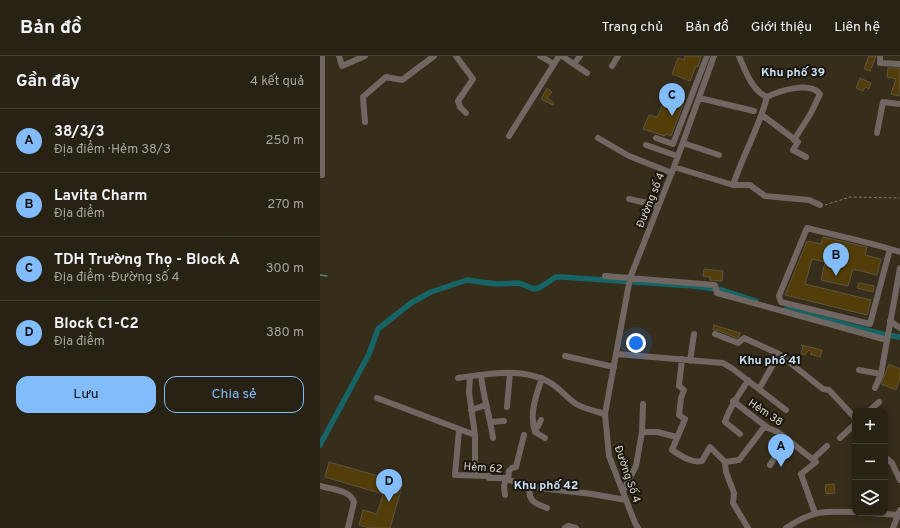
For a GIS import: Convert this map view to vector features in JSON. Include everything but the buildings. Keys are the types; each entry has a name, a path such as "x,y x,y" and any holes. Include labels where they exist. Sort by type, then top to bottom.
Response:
{"street":[{"path":"320,175 322,175 322,56"},
{"path":"339,56 342,66 364,56"},
{"path":"365,122 363,97 386,77 402,80 434,56"},
{"path":"456,56 473,78 458,101 460,107 466,113"},
{"path":"540,56 554,64"},
{"path":"509,136 554,64 561,56 587,73"},
{"path":"574,64 580,56"},
{"path":"612,66 618,56"},
{"path":"656,138 673,144 707,65 707,56"},
{"name":"Đường số 4","path":"617,354 630,278 673,170 699,98 707,65 714,56"},
{"path":"739,56 747,75 760,94 767,97 784,90 810,88 818,91 820,94 794,140"},
{"path":"880,56 880,63 900,64"},
{"path":"733,186 740,164 762,115 767,97"},
{"path":"699,98 754,111"},
{"path":"877,133 883,102 900,104"},
{"path":"762,115 798,142 793,150 806,157"},
{"path":"598,138 629,156 673,170 733,186 750,186 765,196 809,200 820,205"},
{"path":"682,143 719,156"},
{"path":"646,145 677,156"},
{"path":"629,199 658,207"},
{"path":"890,249 870,324 781,302 779,296 807,228 890,249 900,252"},
{"path":"875,388 881,374 890,321 898,287 900,268"},
{"path":"605,276 715,285 717,293 887,340"},
{"path":"890,321 900,328"},
{"path":"690,361 694,334"},
{"path":"714,334 738,343 742,338 745,338 779,354 823,389 828,390 852,415"},
{"path":"617,354 690,361 712,361 723,364 748,380 786,410"},
{"name":"Đường Số 4","path":"617,354 606,414 609,456 635,526"},
{"path":"759,389 779,354"},
{"path":"565,356 614,368"},
{"path":"682,360 680,386 684,390 681,398 679,415 686,419 672,450 685,458 699,462 702,461 712,447 725,462 726,472 734,493 733,503 748,528"},
{"path":"859,370 881,374"},
{"path":"458,378 510,373 536,376 549,381 575,403 587,409 606,414"},
{"path":"507,407 510,373"},
{"path":"481,375 493,438"},
{"path":"470,377 469,392 475,435 475,476"},
{"path":"542,378 531,420 534,432 545,438"},
{"path":"740,434 725,422 734,402 748,380"},
{"path":"377,398 475,435"},
{"name":"Hẻm 38","path":"734,402 766,426 778,432 813,459"},
{"path":"872,408 879,402"},
{"path":"623,491 636,466 642,432 643,404"},
{"path":"472,410 486,405"},
{"path":"534,432 542,420"},
{"path":"491,422 504,421"},
{"path":"725,462 739,460 766,426"},
{"path":"840,438 852,427"},
{"name":"Hẻm 62","path":"459,430 455,475 507,479 523,486 626,500"},
{"path":"642,432 657,432 677,437"},
{"path":"505,495 504,486 509,471 516,467 524,436"},
{"path":"770,465 786,439"},
{"path":"815,513 801,474 816,462 813,459 827,446"},
{"path":"888,460 892,463 900,480"},
{"path":"320,486 349,494 354,499 348,528"},
{"path":"530,487 531,500 534,503 547,508"},
{"path":"786,528 815,513 825,511 852,512"},
{"path":"888,513 899,513 893,528"},
{"path":"565,528 568,526 576,528"}],"path":[{"path":"820,205 833,204 850,197 900,198"}],"waterway":[{"path":"320,275 327,276"},
{"path":"320,445 369,354 378,329 411,303 431,292 467,280 496,284 519,283 534,289 539,288 556,277 694,286 722,290 756,301"},
{"path":"786,309 882,334 900,337"}],"place":[{"name":"TDH Trường Thọ - Block A","path":"672,116"},
{"name":"Lavita Charm","path":"836,276"},
{"name":"38/3/3","path":"781,467"},
{"name":"Block C1-C2","path":"389,502"}],"district":[{"name":"Khu phố 39","path":"793,72"},
{"name":"Khu phố 41","path":"770,360"},
{"name":"Khu phố 42","path":"546,485"}]}
